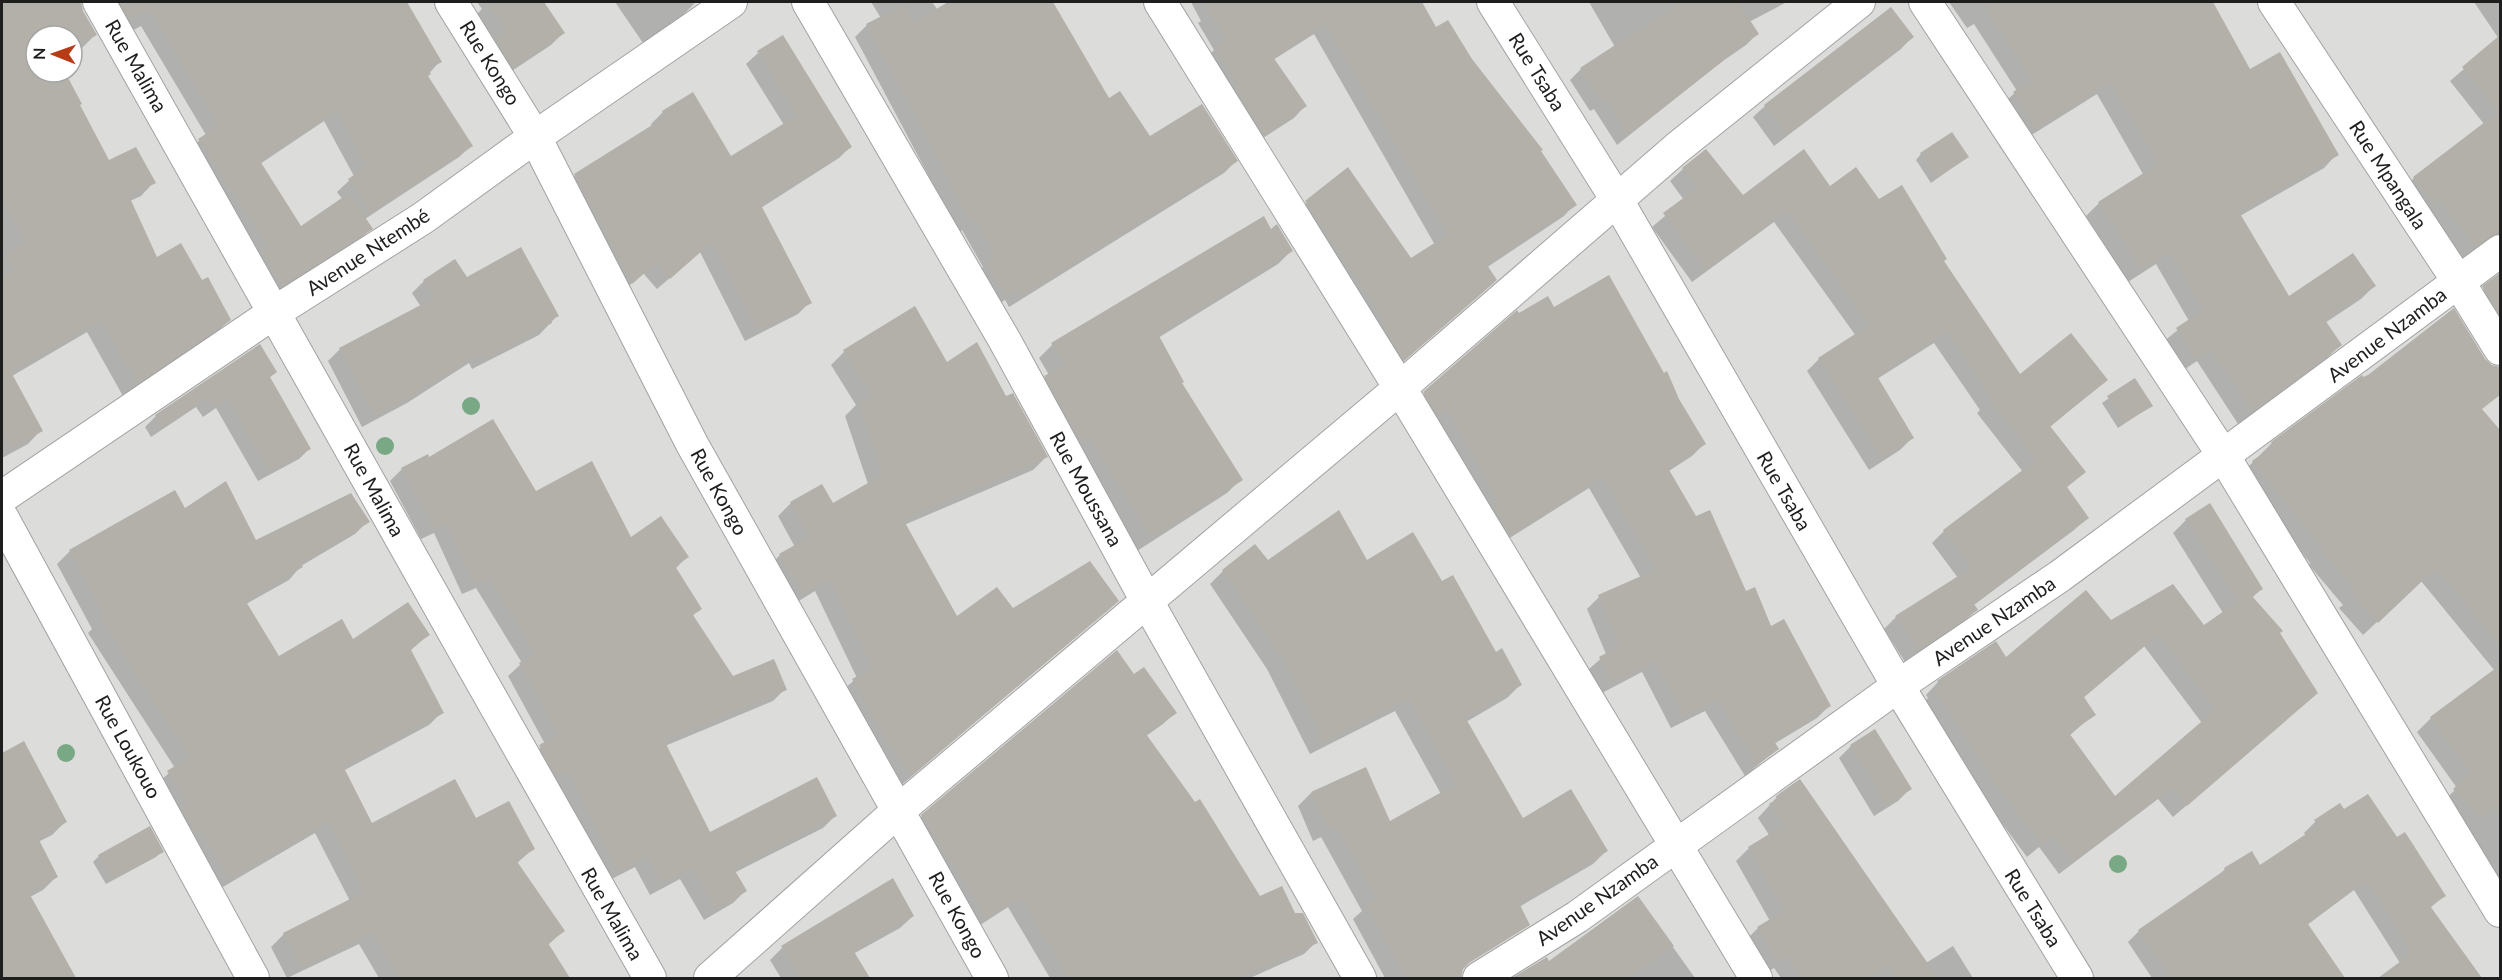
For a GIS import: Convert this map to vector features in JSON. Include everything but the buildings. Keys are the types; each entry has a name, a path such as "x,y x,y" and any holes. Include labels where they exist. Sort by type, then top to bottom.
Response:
{"street":[{"name":"Rue Malima","path":"99,2 275,312 480,683 650,978"},
{"name":"Rue Kongo","path":"452,2 535,137 692,444 992,978"},
{"name":"Avenue Ntembé","path":"2,497 275,312 423,218 535,137 731,2"},
{"name":"Rue Moussana","path":"808,2 999,330 1148,603 1360,978"},
{"path":"1160,2 1400,388 1756,978"},
{"name":"Rue Tsaba","path":"1493,2 1617,200 1898,686 2077,978"},
{"path":"710,978 898,811 1148,603 1677,148 1859,2"},
{"path":"1925,2 2223,455 2500,911"},
{"name":"Rue Mpangala","path":"2274,2 2458,281 2500,349"},
{"name":"Avenue Nzamba","path":"1479,978 1576,917 1898,686 2060,576 2500,251"},
{"name":"Rue Loukouo","path":"2,517 253,978"}],"shaded area":[{"path":"2,2 2500,2 2500,978 2,978"}]}
